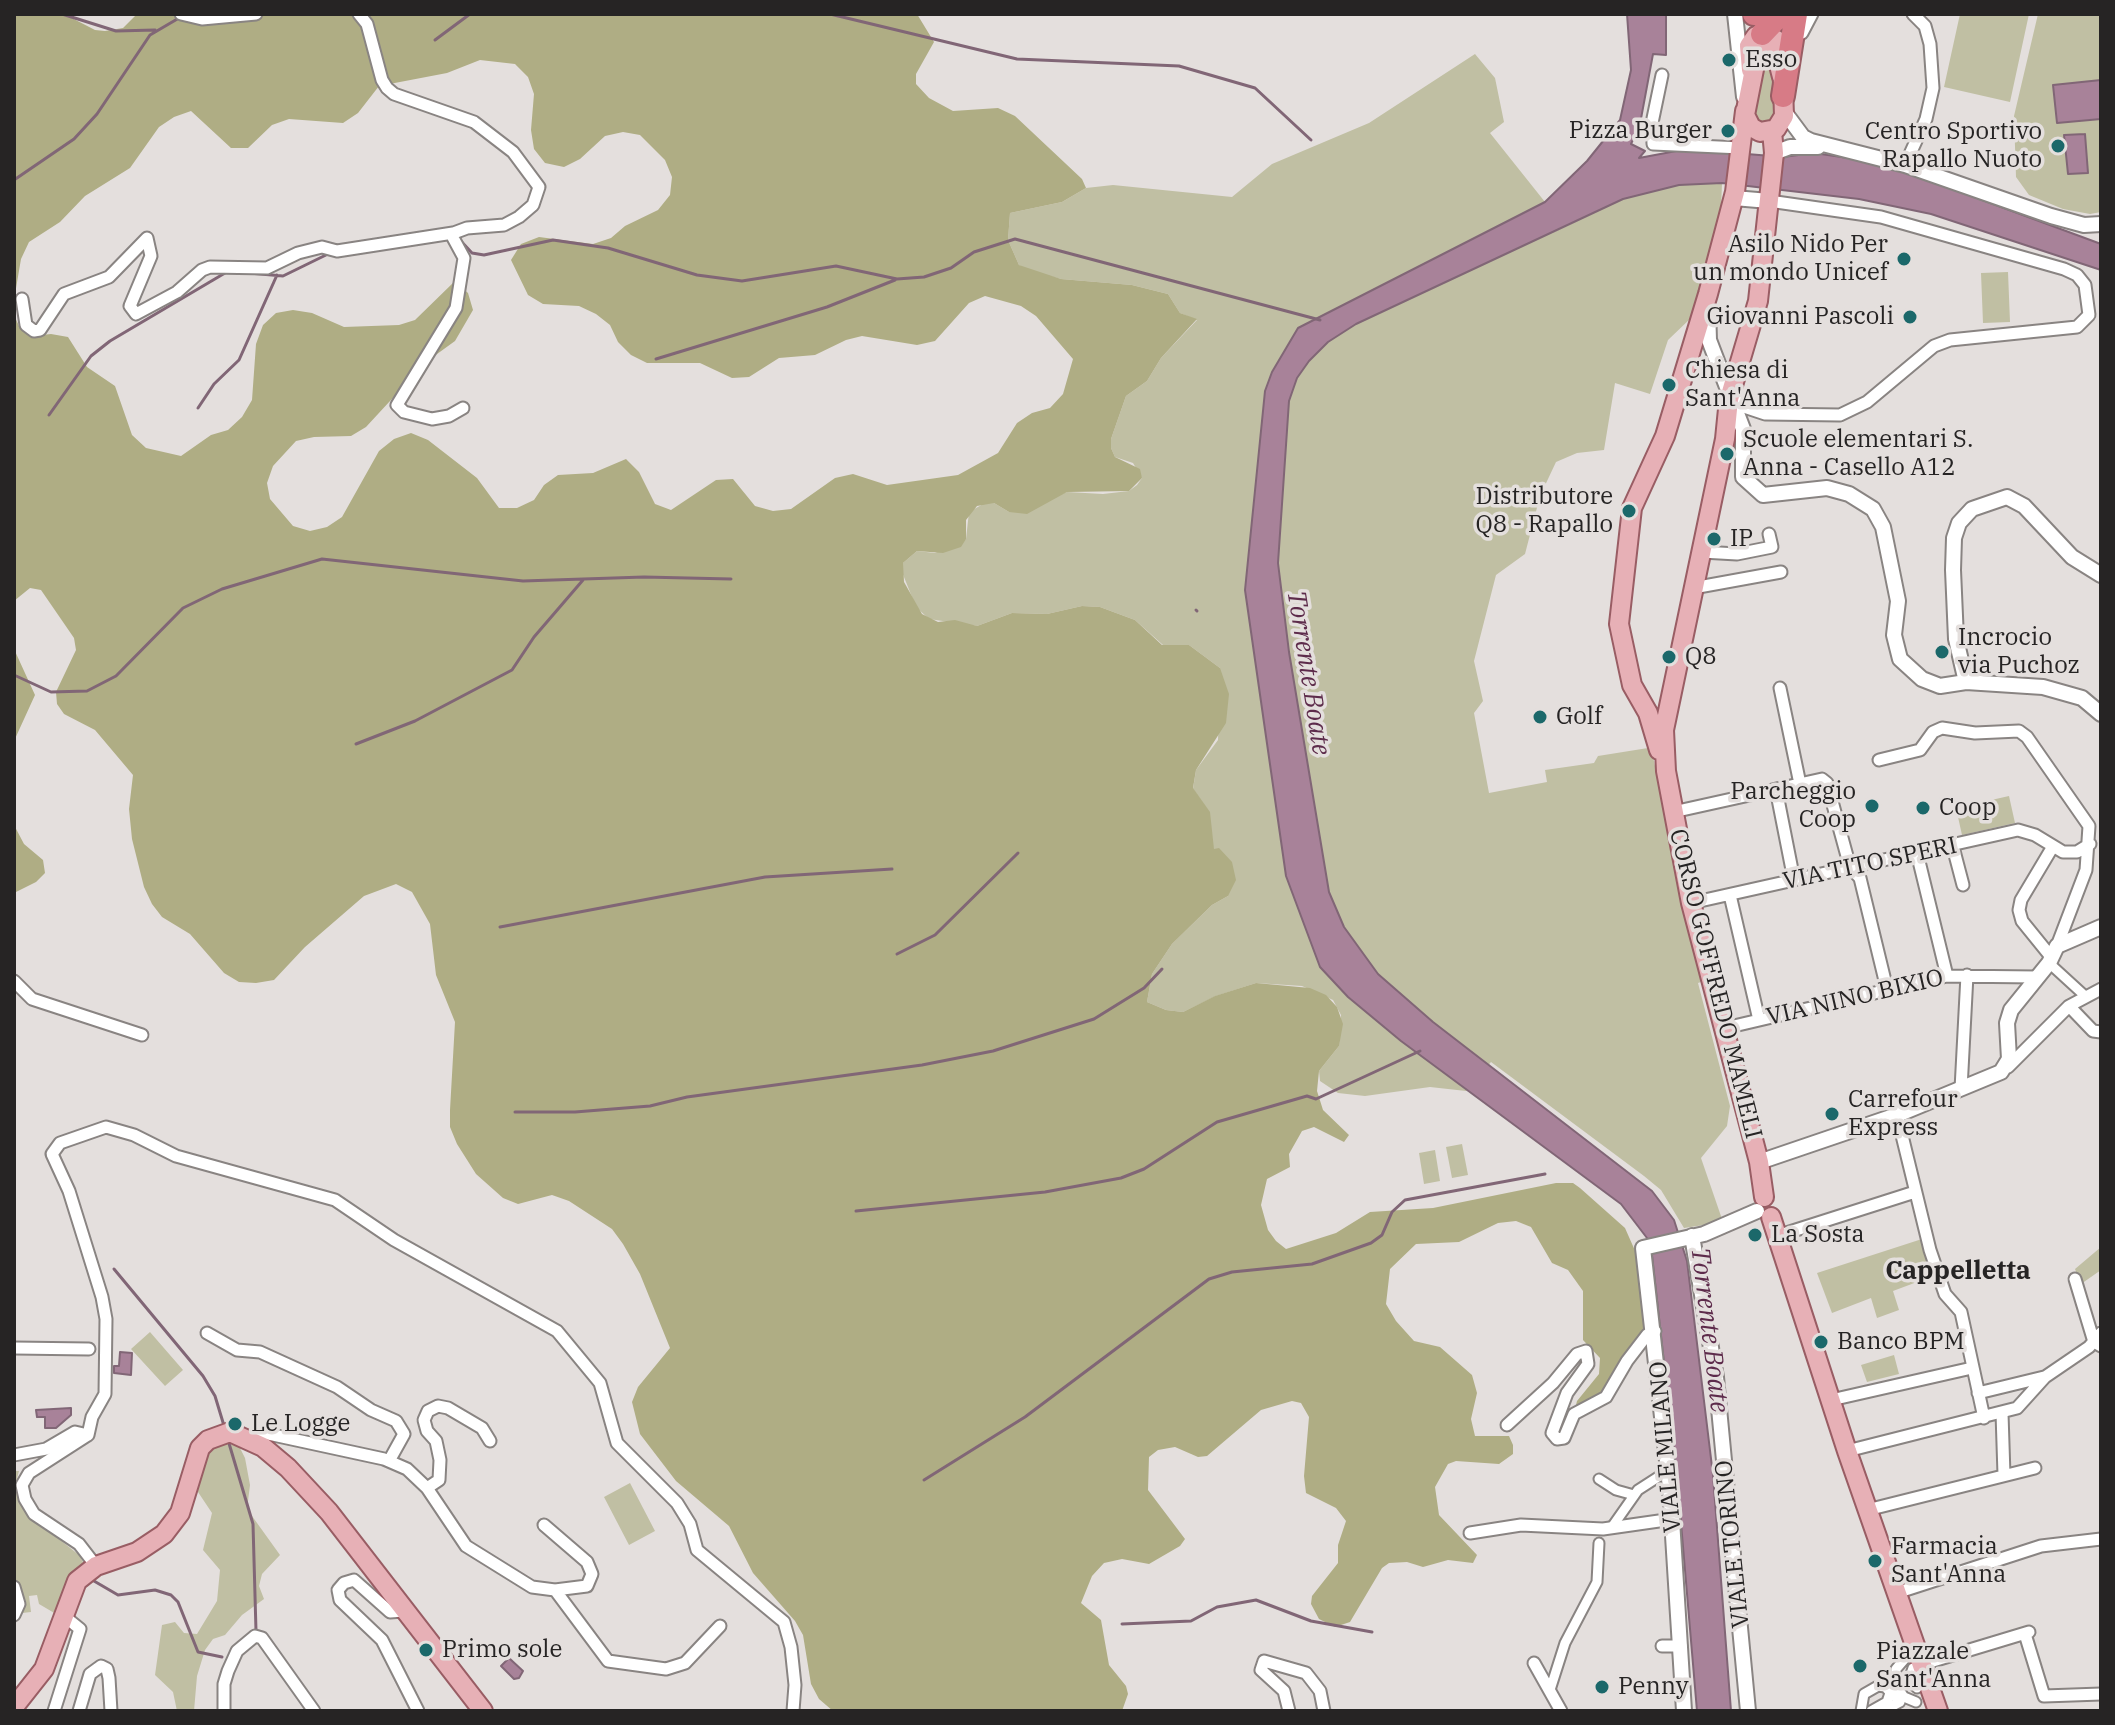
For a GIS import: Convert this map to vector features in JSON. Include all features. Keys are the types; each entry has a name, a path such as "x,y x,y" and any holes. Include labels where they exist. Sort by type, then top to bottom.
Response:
{"highway":[{"path":"1758,21 1781,14"},
{"path":"1782,96 1796,14"}],"main road":[{"path":"1745,111 1753,130 1772,131 1782,121 1781,47 1758,21 1749,46 1751,70"},
{"path":"1657,713 1632,685 1619,624 1632,508 1665,436 1708,294 1735,194 1756,52 1770,47 1778,55 1782,96"},
{"path":"1657,713 1702,552 1725,439 1736,403 1734,380 1758,301 1774,153 1772,131"},
{"name":"CORSO GOFFREDO MAMELI","path":"1657,713 1691,903 1721,1029 1759,1162 1764,1208 1777,1236 1896,1593 1923,1698 1938,1711"},
{"path":"14,1707 44,1669 77,1581 96,1566 137,1552 174,1523 184,1505 191,1468 208,1440 230,1432 251,1439 288,1468 329,1512 483,1711"}],"street":[{"path":"181,14 202,19 256,14"},
{"path":"22,299 26,325 34,331 40,330 64,294 109,277 147,238 151,256 131,302 136,314 177,292 202,270 210,267 267,268 298,253 322,247 337,251 504,225 519,217 537,197 538,184 513,152 474,122 394,94 387,88 367,24 359,14"},
{"path":"1735,14 1745,111"},
{"path":"1744,14 1758,21"},
{"path":"1812,14 1799,42 1790,92 1782,96 1803,137 1905,165 2051,216 2084,225 2101,224"},
{"path":"1905,165 1926,119 1933,88 1930,44 1925,26 1913,14"},
{"path":"1662,75 1652,123 1653,144 1741,149"},
{"path":"1772,131 1810,147"},
{"path":"1774,153 1790,147 1843,147"},
{"path":"1735,194 1770,197 1881,217 2064,269 2077,275 2085,285 2089,315 2077,327 1950,340 1934,346 1867,402 1840,415 1765,414 1736,403"},
{"path":"453,233 464,258 456,308 397,405 404,412 432,419 449,416 463,408"},
{"path":"1708,294 1709,340 1736,403 1743,429 1743,477 1755,491 1770,495 1827,488 1849,494 1873,509 1883,527 1898,601 1894,635 1900,659 1922,679 1940,686 1966,682 2043,687 2082,698 2101,714"},
{"path":"1709,340 1721,350 1742,353"},
{"path":"1966,682 1956,639 1954,538 1959,523 1972,509 2007,497 2024,506 2072,557 2101,575"},
{"path":"1702,552 1737,554 1772,547 1769,534"},
{"path":"1693,588 1781,572"},
{"path":"1780,688 1800,784"},
{"path":"1879,760 1920,750 1933,732 1942,728 1975,733 2019,731 2089,826 2086,870 2053,956 2011,1010 2007,1023 2008,1067"},
{"path":"1673,812 1822,779 1827,783 1850,867 1860,878 1887,989"},
{"path":"1776,789 1794,880"},
{"name":"VIA TITO SPERI","path":"1691,903 1953,847 2018,830 2035,835 2052,848"},
{"path":"2084,995 2022,921 2019,910 2021,900 2052,848 2077,852 2090,844"},
{"path":"1953,847 1963,885"},
{"path":"1917,853 1947,976"},
{"path":"1730,895 1759,1020"},
{"path":"2053,956 2101,927"},
{"path":"1961,1089 1967,975"},
{"name":"VIA NINO BIXIO","path":"1721,1029 1947,976 2037,977"},
{"path":"14,981 32,999 142,1035"},
{"path":"1759,1162 1897,1115 1994,1077 2069,1006 2084,995 2101,989"},
{"path":"2069,1006 2093,1031 2101,1032"},
{"path":"1897,1115 1915,1192 1945,1294 1961,1312 1984,1418"},
{"path":"96,1566 79,1544 34,1514 25,1499 22,1485 29,1473 88,1435 92,1417 105,1394 106,1319 72,1200 52,1154 60,1143 95,1128 116,1128 176,1156 335,1200 394,1240 557,1331 600,1383 617,1443 677,1503 690,1524 697,1550 784,1622 791,1647 795,1685 793,1711"},
{"path":"1777,1236 1915,1192"},
{"path":"1691,1235 1724,1227 1764,1208"},
{"name":"VIALE MILANO","path":"1684,1711 1669,1470 1643,1248 1691,1235"},
{"name":"VIALE TORINO","path":"1691,1235 1707,1309 1716,1377 1748,1711"},
{"path":"1847,1451 2017,1408 2045,1377 2099,1340 2075,1279"},
{"path":"1507,1425 1553,1383 1577,1354 1586,1351 1588,1364 1567,1393 1552,1433 1557,1439 1564,1438 1574,1414 1606,1397 1633,1353 1655,1331"},
{"path":"207,1333 237,1350 260,1352 337,1387 371,1410 396,1421 404,1434 389,1461"},
{"path":"14,1348 89,1349"},
{"path":"1831,1400 1972,1368"},
{"path":"1978,1393 2045,1377"},
{"path":"427,1488 439,1480 440,1460 436,1441 427,1431 424,1420 428,1411 438,1406 448,1408 482,1428 490,1441"},
{"path":"2002,1413 2004,1475"},
{"path":"14,1455 46,1449 75,1432 88,1435"},
{"path":"251,1439 264,1433 389,1461 407,1469 427,1488 466,1546 532,1587 555,1590 587,1586 592,1574 580,1555 544,1525"},
{"path":"1867,1510 2035,1468"},
{"path":"1550,1690 1570,1633 1597,1582 1599,1543 1607,1528 1634,1495 1669,1470"},
{"path":"1599,1479 1616,1490 1634,1495"},
{"path":"1470,1533 1545,1525 1607,1528 1673,1519"},
{"path":"1896,1593 2041,1546 2101,1539"},
{"path":"403,1611 390,1612 354,1580 344,1583 338,1590 340,1600 382,1640 418,1711"},
{"path":"14,1587 19,1604 14,1615"},
{"path":"555,1590 608,1661 640,1668 685,1663 720,1626"},
{"path":"54,1711 80,1629 64,1616"},
{"path":"1871,1711 1887,1702 1896,1669 2027,1633 2044,1696 2101,1694"},
{"path":"224,1711 224,1684 228,1671 237,1651 255,1636 262,1638 314,1711"},
{"path":"1662,1646 1681,1646"},
{"path":"1289,1711 1284,1691 1261,1670 1264,1661 1306,1673 1320,1691 1324,1711"},
{"path":"1534,1663 1561,1711"},
{"path":"79,1711 90,1674 101,1666 107,1669 111,1711"},
{"path":"1861,1711 1860,1702 1870,1688 1878,1686 1893,1688 1904,1697 1923,1698"},
{"path":"1883,1711 1900,1702 1893,1688"}],"green space":[{"path":"1960,14 2029,14 2010,102 1944,87"},
{"name":"Centro Sportivo Rapallo Nuoto","path":"2038,14 2101,14 2101,212 2090,214 2063,209 2029,195 2016,177 2014,116"},
{"path":"1763,53 1777,59 1773,117 1769,124 1758,123 1754,112"},
{"path":"1475,54 1495,78 1504,122 1490,133 1545,202 1554,232 1623,199 1679,185 1722,183 1721,209 1691,318 1668,340 1650,394 1615,383 1604,450 1577,453 1556,462 1540,496 1525,554 1496,575 1474,661 1483,701 1474,713 1489,793 1547,782 1545,770 1594,763 1598,756 1648,748 1652,752 1701,982 1698,983 1730,1106 1727,1126 1701,1158 1723,1222 1684,1228 1661,1190 1491,1062 1466,1091 1430,1087 1365,1096 1338,1093 1320,1081 1319,1071 1339,1046 1341,1015 1333,1000 1302,986 1256,983 1216,996 1183,1012 1166,1010 1147,1002 1152,974 1172,944 1212,905 1228,896 1211,840 1209,812 1193,789 1196,770 1218,740 1220,668 1189,645 1163,645 1135,620 1100,607 1082,606 1047,614 1012,613 977,626 929,619 916,607 902,572 903,563 917,551 935,553 966,539 969,512 985,503 994,503 1009,512 1067,492 1103,494 1129,491 1137,485 1142,478 1133,463 1115,457 1111,448 1111,439 1126,396 1147,381 1161,358 1197,320 1180,313 1168,294 1132,285 1061,279 1026,270 1019,265 1008,240 1010,213 1062,202 1086,188 1113,185 1232,197 1272,164 1369,123"},
{"path":"2008,272 2010,322 1983,323 1981,273"},
{"path":"2009,796 2015,823 1962,835 1956,808"},
{"path":"1462,1144 1468,1175 1452,1178 1446,1147"},
{"path":"1435,1150 1440,1181 1424,1184 1419,1153"},
{"path":"1922,1239 1933,1276 1893,1291 1899,1310 1877,1318 1871,1298 1832,1313 1817,1273"},
{"path":"2101,1247 2101,1270 2081,1284 2075,1269"},
{"path":"150,1332 183,1370 165,1386 131,1349"},
{"path":"1894,1355 1899,1374 1867,1382 1861,1365"},
{"path":"214,1446 239,1446 245,1458 250,1485 247,1509 280,1555 262,1574 259,1586 264,1599 242,1615 225,1635 213,1639 205,1650 197,1676 194,1711 177,1711 173,1692 155,1675 162,1625 175,1622 184,1633 197,1634 217,1601 220,1570 203,1550 212,1513 198,1492 195,1480 204,1455"},
{"path":"14,1471 19,1471 16,1482 25,1512 79,1555 84,1564 64,1587 56,1614 39,1604 37,1595 29,1596 31,1612 22,1613 23,1598 14,1578"},
{"path":"630,1483 655,1531 629,1545 604,1497"}],"shaded area":[{"path":"14,14 64,14 95,30 105,31 123,28 137,14 917,14 934,42 916,74 916,84 929,98 953,111 998,108 1015,116 1082,179 1086,188 1062,202 1010,213 1008,240 1019,265 1061,279 1132,285 1168,294 1180,313 1197,319 1161,358 1147,381 1126,396 1111,439 1115,457 1140,469 1142,478 1129,491 1067,492 1027,514 1009,512 994,503 977,506 966,520 966,539 961,547 943,553 917,551 903,563 904,582 922,614 938,622 955,620 977,626 1012,613 1047,614 1082,606 1100,607 1135,620 1162,645 1189,645 1220,668 1229,694 1226,723 1196,770 1193,788 1210,812 1214,849 1219,848 1232,862 1236,880 1228,896 1212,905 1172,944 1152,974 1147,1002 1166,1010 1183,1012 1215,996 1256,983 1310,988 1326,995 1337,1007 1343,1024 1339,1046 1319,1071 1317,1091 1323,1110 1349,1135 1344,1142 1314,1127 1302,1131 1289,1154 1290,1167 1267,1179 1261,1205 1268,1230 1276,1241 1286,1249 1336,1233 1370,1212 1433,1208 1556,1183 1573,1183 1625,1228 1640,1262 1646,1333 1596,1409 1580,1416 1575,1409 1577,1401 1599,1374 1600,1358 1583,1340 1583,1291 1568,1270 1552,1263 1531,1227 1516,1221 1498,1223 1459,1242 1416,1244 1390,1269 1386,1304 1396,1321 1414,1341 1440,1347 1472,1375 1477,1393 1471,1419 1475,1436 1509,1436 1513,1445 1513,1454 1499,1464 1456,1461 1448,1464 1435,1487 1439,1515 1477,1555 1473,1563 1448,1560 1423,1567 1407,1562 1389,1563 1382,1568 1350,1622 1335,1627 1319,1619 1311,1604 1312,1596 1338,1563 1338,1545 1346,1521 1336,1508 1306,1493 1304,1476 1309,1417 1301,1403 1292,1401 1261,1410 1207,1456 1198,1457 1175,1447 1158,1450 1149,1457 1148,1490 1185,1539 1180,1546 1149,1564 1122,1559 1104,1563 1092,1576 1081,1603 1101,1620 1109,1665 1126,1686 1128,1694 1122,1711 833,1711 819,1699 811,1684 803,1635 795,1621 753,1573 729,1526 676,1481 640,1434 632,1402 638,1387 670,1348 640,1274 623,1244 612,1229 569,1201 552,1195 518,1204 503,1198 476,1174 457,1144 450,1127 455,1022 436,975 430,924 412,892 396,884 364,896 305,947 274,980 256,983 239,982 224,973 190,934 162,917 152,904 144,887 132,839 129,809 133,775 95,730 64,714 57,704 56,692 76,650 74,638 41,590 30,588 14,601 14,315 19,326 33,336 51,334 68,337 87,367 115,386 132,435 146,448 181,456 211,435 228,430 242,417 252,400 256,344 263,325 276,313 293,310 312,313 344,327 399,325 415,320 455,281 468,293 473,310 455,341 426,362 366,427 351,436 296,441 273,466 267,483 270,499 293,526 310,531 327,527 342,517 379,451 394,439 411,433 428,440 477,478 499,508 517,508 534,500 544,485 558,475 593,473 626,459 639,472 655,504 671,510 716,480 733,479 755,506 773,511 791,509 835,478 853,474 887,485 958,475 998,453 1017,423 1032,413 1050,408 1063,394 1073,359 1036,316 1021,306 985,296 969,303 935,341 917,345 862,336 815,355 779,358 749,377 732,378 700,363 647,363 631,355 618,342 610,325 596,314 579,306 543,304 528,295 511,260 521,244 539,237 593,244 611,238 625,226 658,210 670,195 672,177 665,160 640,135 623,132 605,136 580,159 564,167 545,163 534,149 531,130 534,94 528,77 515,64 480,60 447,73 379,86 358,113 343,123 289,119 272,125 248,148 231,148 191,111 174,117 159,127 130,168 85,196 60,222 29,242 21,259 14,300"},
{"path":"1627,14 1666,14 1666,55 1653,54 1640,124 1631,144 1645,151 1639,158 1687,149 1783,157 1814,153 1862,160 1896,168 2101,244 2101,270 1931,214 1859,199 1722,183 1679,185 1623,199 1356,324 1328,342 1309,361 1297,378 1289,401 1278,563 1289,652 1329,892 1344,927 1378,974 1433,1022 1652,1191 1674,1220 1687,1261 1713,1475 1731,1711 1697,1711 1678,1488 1652,1255 1647,1238 1621,1204 1401,1041 1348,997 1320,967 1286,876 1245,590 1265,391 1272,372 1298,328 1545,202 1587,161 1620,120 1631,70"},
{"path":"2101,80 2101,119 2057,123 2053,85"},
{"path":"2085,134 2088,173 2068,174 2064,135"},
{"path":"14,649 35,695 14,741"},
{"path":"14,825 24,844 43,860 45,873 36,882 14,893"},
{"path":"120,1352 132,1353 131,1375 114,1373 114,1366 119,1366"},
{"path":"71,1408 71,1415 56,1428 45,1428 45,1417 37,1417 36,1410"},
{"path":"509,1658 523,1671 519,1678 514,1679 501,1666"}],"waterway":[{"path":"62,14 116,31 155,30"},
{"path":"435,40 470,14"},
{"path":"830,14 1017,59 1179,66 1255,88 1311,140"},
{"path":"14,180 74,139 97,114 150,35 179,18"},
{"path":"361,242 425,232"},
{"path":"459,239 472,253 484,255 553,240 608,248 697,275 742,281 836,266 897,279 924,277 951,268 974,252 1015,239 1320,320"},
{"path":"249,273 283,276 328,254"},
{"path":"49,415 91,356 110,341 225,273"},
{"path":"198,408 214,384 239,360 277,275"},
{"path":"656,359 827,307 895,280"},
{"path":"14,675 51,692 87,691 116,676 183,608 222,589 322,559 523,581 644,577 731,579"},
{"path":"356,744 415,721 512,670 534,637 583,580"},
{"path":"897,954 935,935 1018,853"},
{"path":"500,927 765,877 892,869"},
{"path":"515,1112 575,1112 650,1106 687,1097 922,1065 993,1051 1094,1019 1144,988 1162,969"},
{"path":"856,1211 1045,1192 1121,1178 1144,1169 1217,1122 1307,1096 1316,1099 1420,1051"},
{"path":"924,1480 1025,1417 1209,1279 1232,1272 1312,1264 1371,1243 1382,1235 1392,1212 1405,1200 1545,1174"},
{"path":"114,1269 203,1376 215,1396 225,1429"},
{"path":"228,1440 253,1524 256,1631"},
{"path":"94,1581 118,1595 155,1590 171,1595 178,1602 198,1652 222,1657"},
{"path":"1122,1624 1191,1621 1217,1607 1256,1600 1311,1621 1372,1632"}],"place":[{"name":"Esso","path":"1729,60"},
{"name":"Pizza Burger","path":"1728,131"},
{"name":"Centro Sportivo Rapallo Nuoto","path":"2058,146"},
{"name":"Asilo Nido Per un mondo Unicef","path":"1904,259"},
{"name":"Giovanni Pascoli","path":"1910,317"},
{"name":"Chiesa di Sant'Anna","path":"1669,385"},
{"name":"Scuole elementari S. Anna - Casello A12","path":"1727,454"},
{"name":"Distributore Q8 - Rapallo","path":"1629,511"},
{"name":"IP","path":"1714,539"},
{"name":"Incrocio via Puchoz","path":"1942,652"},
{"name":"Q8","path":"1669,657"},
{"name":"Golf","path":"1540,717"},
{"name":"Parcheggio Coop","path":"1872,806"},
{"name":"Coop","path":"1923,808"},
{"name":"Carrefour Express","path":"1832,1114"},
{"name":"La Sosta","path":"1755,1235"},
{"name":"Banco BPM","path":"1821,1342"},
{"name":"Le Logge","path":"235,1424"},
{"name":"Farmacia Sant'Anna","path":"1875,1561"},
{"name":"Primo sole","path":"426,1650"},
{"name":"Piazzale Sant'Anna","path":"1860,1666"},
{"name":"Penny","path":"1602,1687"}],"district":[{"name":"Cappelletta","path":"1958,1271"}],"water label":[{"name":"Torrente Boate","path":"1308,673"},
{"name":"Torrente Boate","path":"1709,1330"}]}
